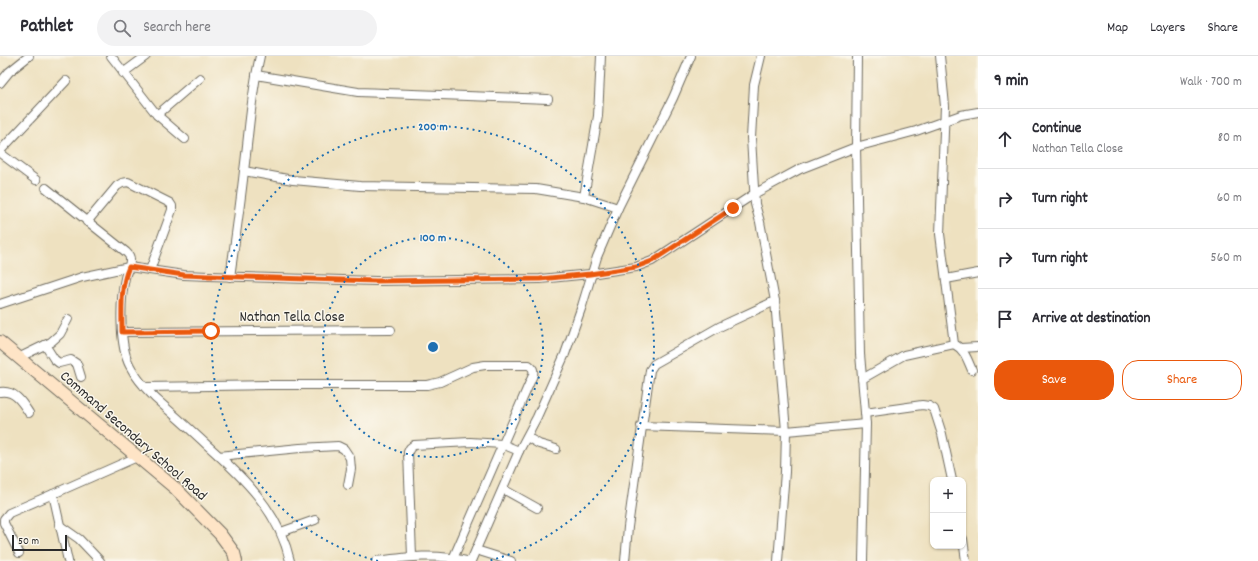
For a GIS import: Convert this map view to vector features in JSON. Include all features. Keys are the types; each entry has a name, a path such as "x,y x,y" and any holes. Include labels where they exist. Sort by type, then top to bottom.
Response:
{"main road":[{"name":"Command Secondary School Road","path":"0,342 176,489 220,534 234,553 236,561"}],"street":[{"path":"0,83 9,72 29,56"},
{"path":"111,56 157,115 185,139"},
{"path":"123,73 146,56"},
{"path":"230,277 249,122 260,56"},
{"path":"584,197 598,116 601,56"},
{"path":"471,561 565,354 582,306 596,257 618,208 674,98 691,56"},
{"path":"762,56 754,85 751,138 754,204 760,222 775,300 786,431 785,472 778,561"},
{"path":"857,56 856,147 862,379 866,424 863,561"},
{"path":"940,56 945,106 940,234 946,279 958,346 972,370"},
{"path":"256,75 358,92 548,99"},
{"path":"157,115 200,78"},
{"path":"36,180 0,152 66,81"},
{"path":"0,304 82,277 129,267 184,275 384,281 540,279 590,274 636,267 652,261 754,194 800,169 856,147 916,131 944,120 978,112"},
{"path":"244,171 293,180 360,186 536,189 584,197 618,208"},
{"path":"87,222 117,186 122,183 128,182 170,203 172,210 150,270"},
{"path":"46,188 126,252 130,257 129,267 125,279 122,308 122,332 130,366 155,398 248,483 260,497 281,532 288,549 290,561"},
{"path":"946,279 978,272"},
{"path":"625,561 641,426 650,370 654,364 720,327 775,300"},
{"path":"18,358 51,342 60,334 68,319"},
{"name":"Nathan Tella Close","path":"122,332 391,330"},
{"path":"45,345 54,359 59,363 71,360 77,364 80,377"},
{"path":"862,379 904,355 958,346 978,347"},
{"path":"145,387 427,384 440,382 473,367 485,365 529,365 534,371 533,375 452,559"},
{"path":"0,392 14,394 22,401 29,414"},
{"path":"864,413 922,405 929,406 934,409 942,434 951,477"},
{"path":"641,426 786,431 866,424"},
{"path":"527,437 539,444 556,449"},
{"path":"412,556 408,452 410,448 414,445 470,442 502,444 520,451"},
{"path":"219,456 338,446 344,449 350,458 351,469 348,485"},
{"path":"19,553 4,523 4,519 8,514 137,457"},
{"path":"503,489 537,508"},
{"path":"53,494 68,561"},
{"path":"281,532 315,520"},
{"path":"59,525 79,539 100,561"},
{"path":"964,549 966,561"},
{"path":"476,550 511,561"},
{"path":"376,561 412,556 467,561"}],"route":[{"path":"211,331 122,332 122,308 125,279 129,267 184,275 230,277 376,281 540,279 590,274 636,267 652,261 733,208"}]}
